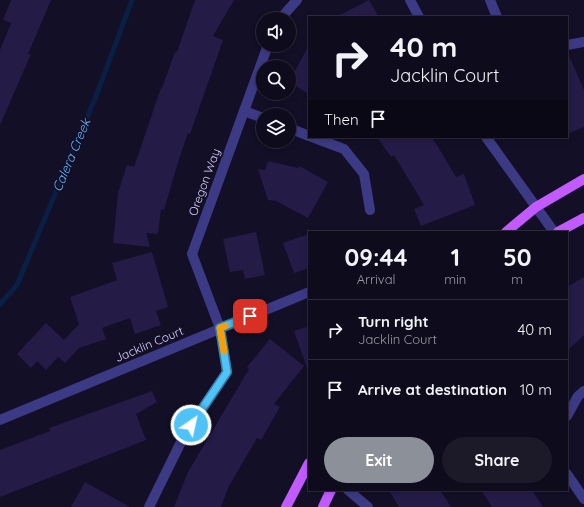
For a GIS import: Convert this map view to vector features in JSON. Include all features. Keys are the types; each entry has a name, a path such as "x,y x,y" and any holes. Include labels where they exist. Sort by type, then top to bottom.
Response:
{"main road":[{"path":"507,231 536,207 584,179"},
{"path":"560,231 584,218"},
{"path":"286,507 308,465"},
{"path":"323,507 331,491"}],"street":[{"path":"286,12 297,0"},
{"path":"410,0 418,16"},
{"path":"490,0 497,16"},
{"path":"568,45 584,42"},
{"name":"Oregon Way","path":"149,507 183,438 227,372 220,328 192,254 265,52"},
{"path":"244,111 256,115"},
{"path":"296,131 308,136"},
{"path":"315,138 344,149 364,174 370,210"},
{"path":"487,138 553,231"},
{"name":"Jacklin Court","path":"0,420 308,292"},
{"path":"568,414 578,396 584,391"},
{"path":"568,475 584,499"},
{"path":"349,491 368,507"}],"building":[{"path":"11,0 51,0 28,54 31,54 0,125 0,50 11,23 3,20"},
{"path":"195,0 234,0 213,36 223,40 190,134 188,133 164,210 161,209 158,234 146,233 150,247 113,243 118,193 127,165 134,167 161,88 175,52 177,52"},
{"path":"369,0 378,16 338,16"},
{"path":"308,47 308,93 296,86 296,69"},
{"path":"568,53 584,90 584,127 568,134"},
{"path":"378,138 433,138 456,177 464,174 475,205 421,226 414,209 424,205 394,155 391,157"},
{"path":"268,161 298,168 299,166 328,182 308,218 276,201 268,200 258,169 265,170"},
{"path":"256,232 265,275 245,279 243,270 230,272 223,239"},
{"path":"308,234 308,268 294,273 283,243"},
{"path":"152,252 168,307 156,311 161,325 135,334 130,318 102,328 106,339 79,348 65,363 58,357 46,370 37,361 31,368 17,354 46,323 64,340 79,324 70,297 117,280 112,263"},
{"path":"584,277 584,335 568,350 568,286"},
{"path":"308,326 308,368 307,368 294,331"},
{"path":"270,339 304,366 274,404 280,407 261,440 257,438 229,486 221,507 174,507 188,472 249,369 247,367"},
{"path":"152,391 157,402 136,414 146,440 0,497 0,450 50,431 49,428"},
{"path":"85,482 130,507 71,507"},
{"path":"390,491 441,491 451,507 399,507"},
{"path":"482,491 533,491 543,507 492,507"}],"waterway":[{"name":"Calera Creek","path":"0,304 17,285 96,96 132,0"}],"slow traffic":[{"path":"224,351 220,328 225,326"}],"route":[{"path":"191,425 227,372 220,328 250,316"}]}
